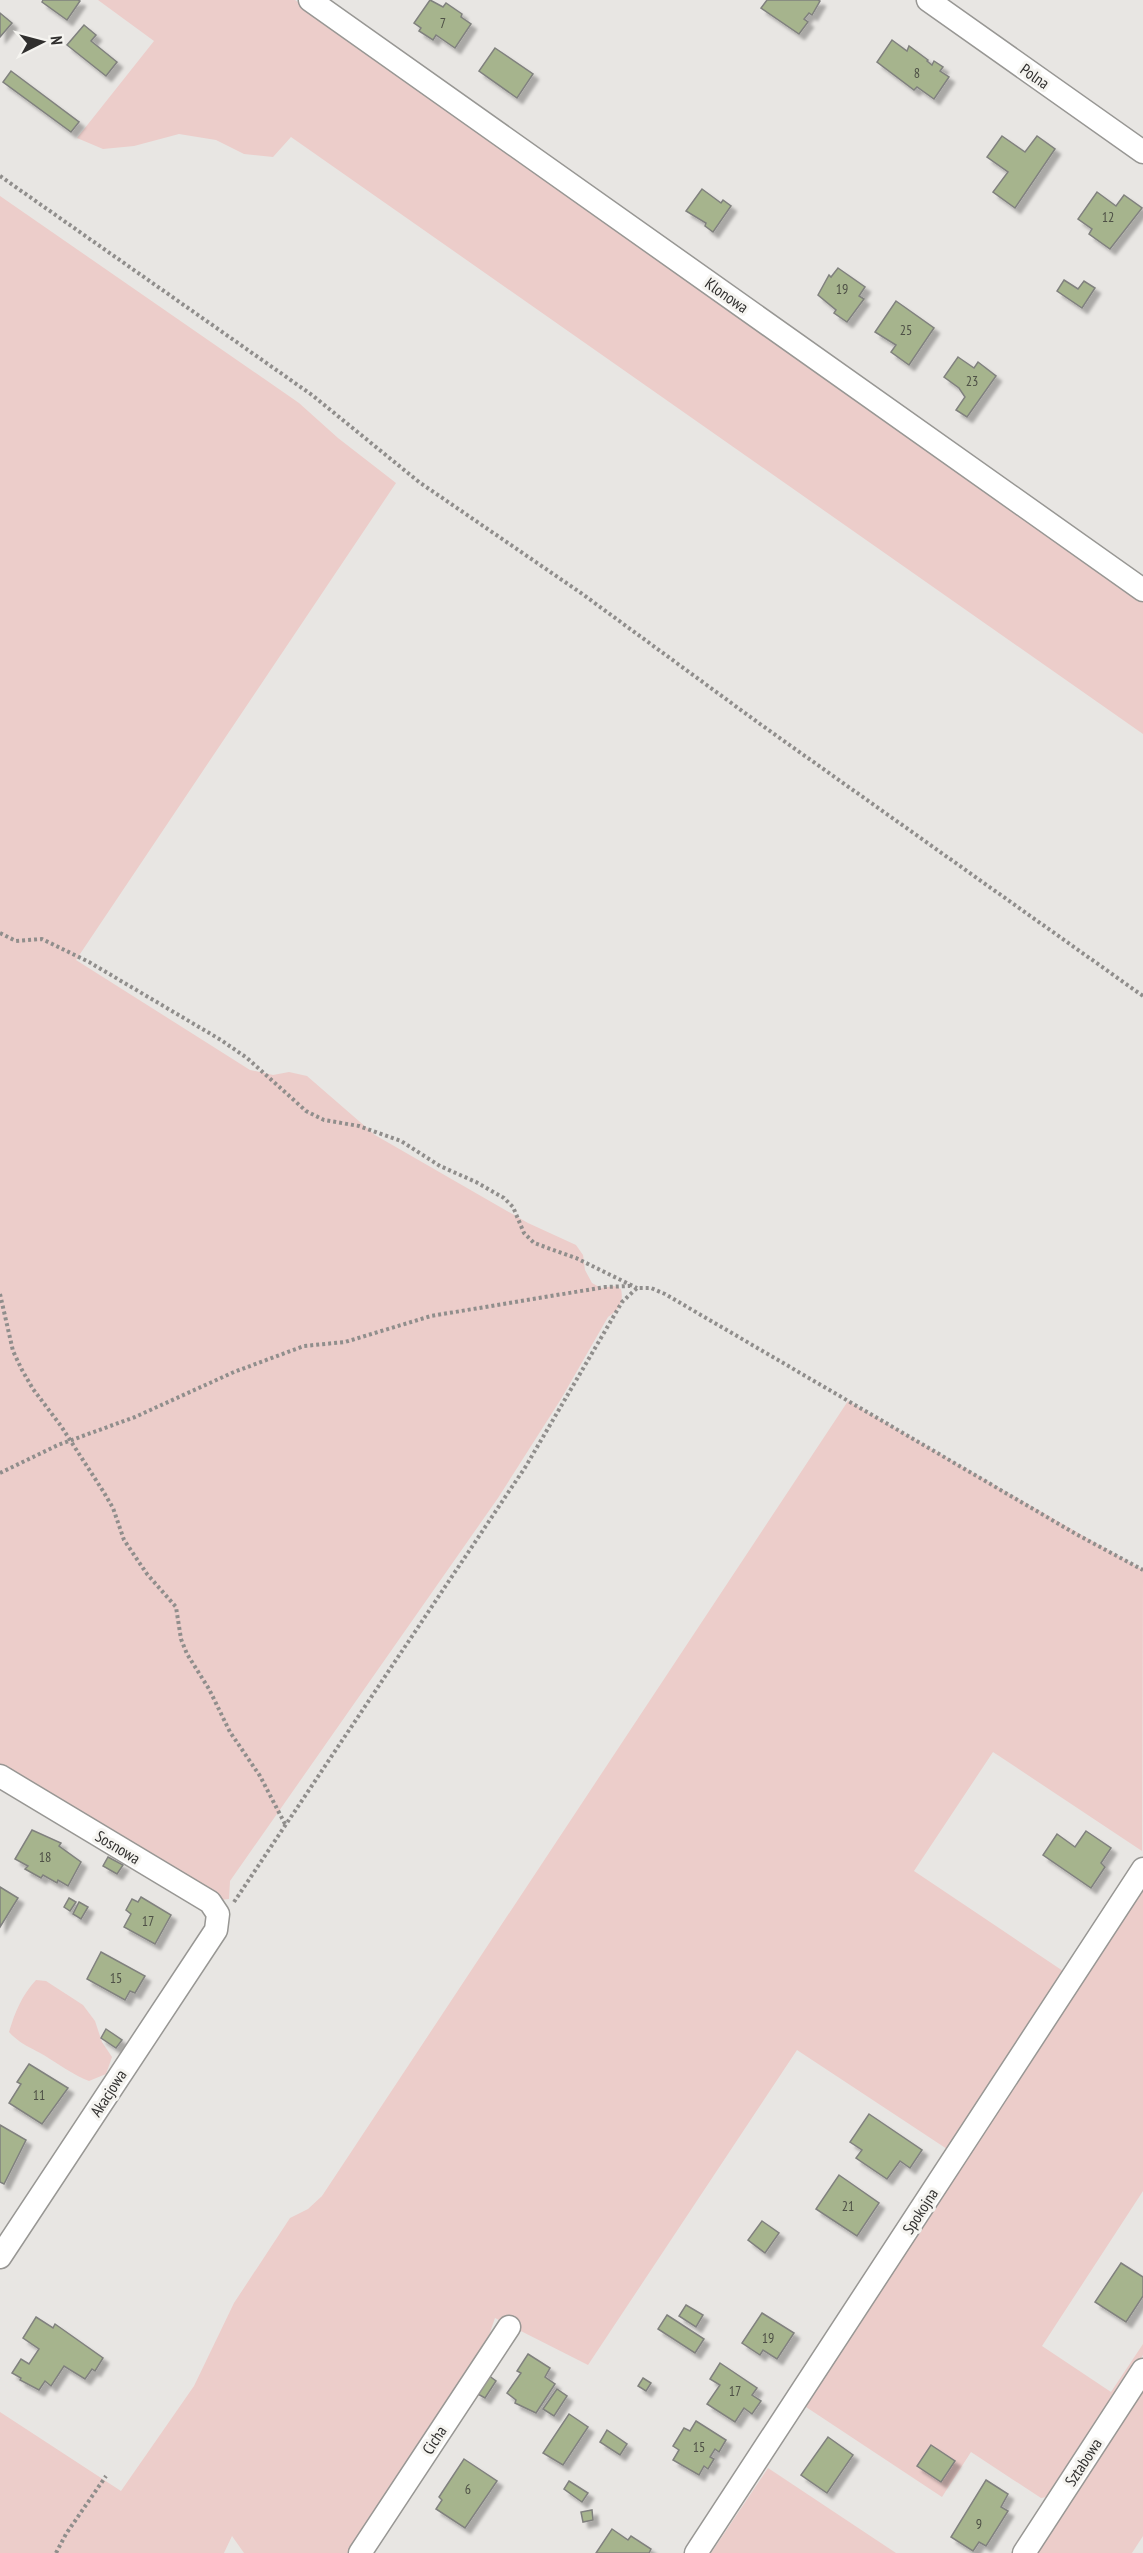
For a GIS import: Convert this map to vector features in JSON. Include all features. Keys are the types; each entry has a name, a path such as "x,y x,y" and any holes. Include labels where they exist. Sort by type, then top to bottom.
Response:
{"street":[{"name":"Klonowa","path":"310,0 1143,590"},
{"name":"Polna","path":"928,0 1143,153"},
{"name":"Sosnowa","path":"3,1786 210,1902 218,1914 216,1930"},
{"name":"Spokojna","path":"696,2553 1143,1869"},
{"name":"Akacjowa","path":"0,2257 216,1930"},
{"name":"Cicha","path":"360,2553 509,2327"},
{"name":"Sztabowa","path":"1024,2553 1143,2370"}],"path":[{"path":"0,176 312,395 419,482 581,593 760,724 1143,996"},
{"path":"0,933 16,941 42,939 73,953 221,1040 247,1058 306,1111 324,1120 375,1130 440,1166 476,1182 504,1198 513,1207 524,1233 534,1243 576,1258 637,1288"},
{"path":"0,1473 70,1441 135,1417 234,1372 304,1346 345,1342 431,1316 604,1287 628,1286 651,1288 665,1294 1076,1534 1143,1570"},
{"path":"216,1930 526,1467 622,1302 637,1288"},
{"path":"0,1294 13,1351 33,1389 113,1508 124,1540 147,1574 176,1607 181,1639 187,1654 230,1732 260,1776 285,1825"},
{"path":"56,2553 66,2534 106,2476"}],"shaded area":[{"path":"98,0 295,0 1143,598 1143,734 291,137 273,157 244,154 216,140 179,134 134,146 103,149 77,138 154,41"},
{"path":"0,196 299,403 338,438 396,483 76,960 250,1070 273,1075 289,1072 307,1076 375,1135 528,1223 576,1245 583,1255 585,1270 592,1283 601,1288 614,1286 621,1289 622,1294 620,1305 608,1317 561,1399 498,1498 230,1881 229,1899 220,1900 0,1770"},
{"path":"848,1401 1143,1570 1142,1851 993,1752 914,1871 1063,1971 947,2149 797,2050 588,2365 495,2318 486,2344 347,2553 244,2553 232,2536 224,2553 0,2553 0,2412 121,2491 194,2386 234,2303 290,2218 308,2209 322,2196"},
{"path":"1143,1883 1143,2191 1042,2346 1111,2392 1143,2344 1143,2355 1053,2496 1041,2498 971,2452 942,2497 806,2407 939,2197 1122,1921"},
{"path":"36,1980 46,1981 83,2005 95,2021 102,2042 112,2057 106,2074 89,2081 84,2079 24,2044 9,2032 20,2004"},
{"path":"1143,2380 1143,2536 1132,2553 1033,2553"},
{"path":"768,2468 896,2553 711,2553"}],"building":[{"path":"43,0 80,1 67,20 42,2"},
{"path":"430,0 443,7 446,3 462,14 461,17 471,24 455,48 436,35 433,40 419,31 421,28 414,23"},
{"path":"767,0 820,1 812,15 809,13 804,19 808,22 799,34 761,8"},
{"path":"0,13 12,23 0,37"},
{"path":"84,25 96,35 91,41 117,62 106,76 67,45"},
{"path":"892,40 907,51 909,46 932,65 934,61 943,67 940,71 949,77 934,99 917,87 914,90 877,62"},
{"path":"495,48 533,74 517,98 479,71"},
{"path":"11,71 79,122 71,132 3,82"},
{"path":"1002,136 1025,152 1037,136 1055,149 1015,208 993,192 1008,172 987,157"},
{"path":"702,189 721,203 723,200 731,206 713,232 705,226 706,223 686,211"},
{"path":"1097,192 1116,206 1124,195 1142,208 1110,249 1089,234 1092,229 1078,219"},
{"path":"838,268 865,287 859,296 864,299 847,322 834,313 836,310 818,295 829,275 831,277"},
{"path":"1064,280 1078,289 1084,281 1095,288 1082,308 1057,291"},
{"path":"896,301 934,328 909,365 891,352 896,345 875,332"},
{"path":"958,357 974,368 978,362 996,376 967,417 956,410 965,397 959,388 944,377"},
{"path":"32,1830 61,1843 59,1846 81,1862 68,1886 43,1875 41,1878 25,1869 28,1866 15,1859"},
{"path":"1086,1831 1111,1848 1101,1863 1105,1867 1091,1888 1043,1855 1057,1834 1075,1847"},
{"path":"108,1857 123,1865 117,1874 103,1866"},
{"path":"0,1887 18,1898 0,1927"},
{"path":"141,1897 171,1915 155,1944 124,1927 131,1914 126,1910 132,1899 138,1902"},
{"path":"69,1898 76,1902 70,1911 64,1907"},
{"path":"79,1902 88,1907 81,1919 73,1914"},
{"path":"101,1952 145,1976 135,1993 130,1991 125,2000 87,1979"},
{"path":"106,2029 122,2040 116,2048 101,2038"},
{"path":"29,2064 68,2088 42,2124 9,2103 21,2084 17,2082"},
{"path":"869,2114 922,2150 910,2168 900,2161 887,2179 856,2158 862,2150 850,2142"},
{"path":"0,2125 26,2140 4,2184 0,2182"},
{"path":"839,2175 879,2203 857,2236 816,2209"},
{"path":"762,2221 779,2233 765,2253 748,2240"},
{"path":"1121,2263 1143,2277 1143,2296 1126,2322 1095,2302"},
{"path":"686,2305 703,2315 696,2327 679,2316"},
{"path":"762,2313 794,2333 777,2359 763,2350 760,2355 742,2343"},
{"path":"667,2315 704,2339 695,2353 658,2329"},
{"path":"36,2317 53,2328 55,2324 103,2358 95,2371 92,2369 85,2379 64,2366 51,2386 45,2381 39,2390 12,2373 21,2359 29,2364 39,2349 23,2338"},
{"path":"528,2354 550,2368 545,2377 555,2384 536,2413 515,2403 516,2400 507,2393 521,2373 517,2371"},
{"path":"720,2363 757,2388 752,2395 761,2401 752,2414 744,2408 735,2422 707,2404 720,2385 710,2379"},
{"path":"488,2375 496,2381 485,2398 476,2393"},
{"path":"643,2378 651,2383 646,2391 638,2386"},
{"path":"557,2389 567,2396 554,2416 543,2409"},
{"path":"569,2414 588,2427 563,2465 543,2453"},
{"path":"696,2421 726,2440 719,2452 715,2449 710,2457 714,2459 708,2469 704,2466 699,2475 673,2460 679,2450 673,2446 684,2428 690,2431"},
{"path":"607,2430 627,2444 620,2455 600,2442"},
{"path":"828,2437 853,2455 827,2493 801,2475"},
{"path":"931,2445 955,2461 941,2482 917,2466"},
{"path":"464,2459 497,2481 465,2528 436,2509 442,2500 439,2497"},
{"path":"986,2480 1008,2494 1001,2507 1008,2511 986,2546 979,2542 973,2551 951,2537"},
{"path":"569,2481 588,2493 582,2502 564,2489"},
{"path":"592,2510 593,2520 583,2522 581,2512"},
{"path":"612,2529 628,2540 631,2536 651,2549 649,2553 596,2553"}]}
